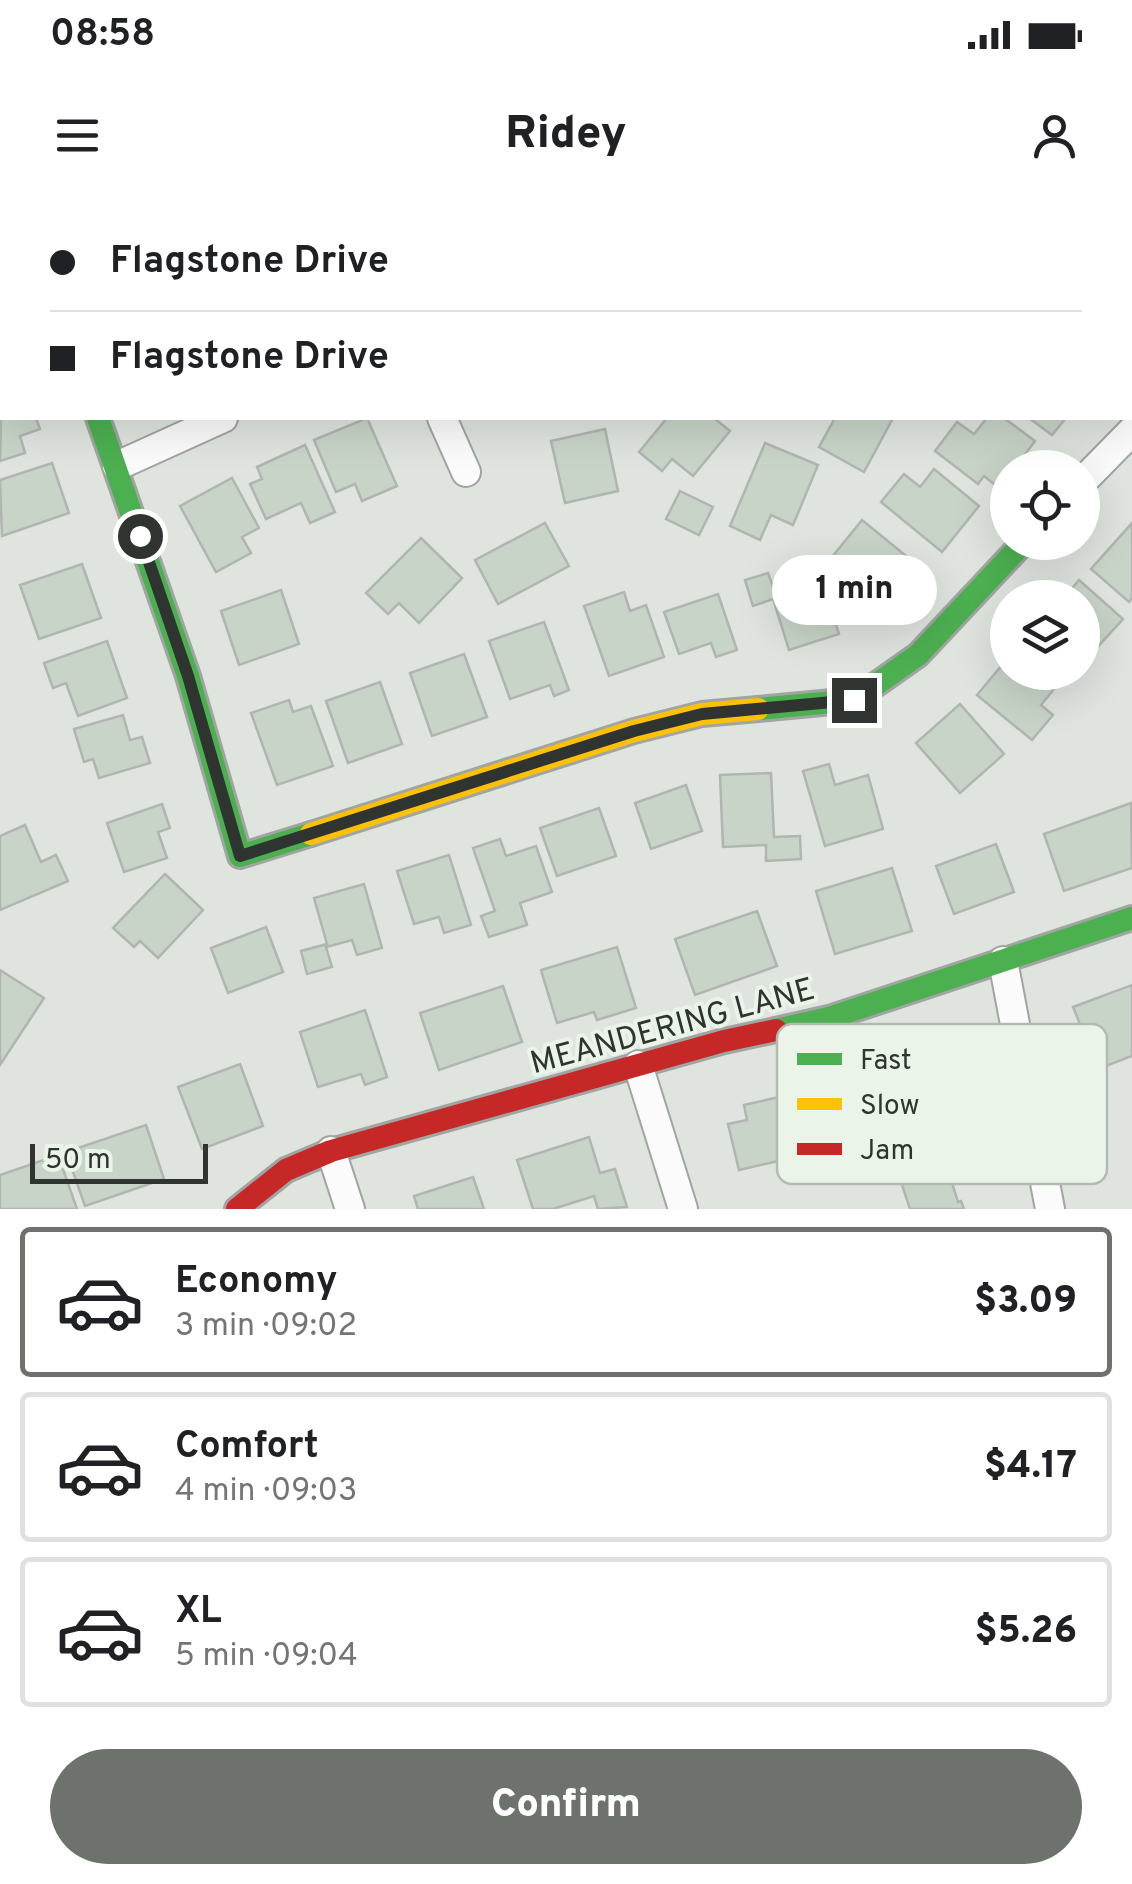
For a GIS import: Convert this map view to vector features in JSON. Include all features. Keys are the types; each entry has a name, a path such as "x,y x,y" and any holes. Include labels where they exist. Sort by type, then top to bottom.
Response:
{"street":[{"path":"99,420 188,676 240,856 634,731 702,714 854,700 918,655 1007,560"},
{"path":"117,466 219,420"},
{"path":"443,420 466,472"},
{"path":"1100,465 1130,437"},
{"name":"MEANDERING LANE","path":"802,1024 1132,918"},
{"path":"1003,960 1015,1024"},
{"name":"MEANDERING LANE","path":"237,1209 286,1170 331,1150 777,1029"},
{"path":"638,1064 683,1209"},
{"path":"331,1150 350,1209"},
{"path":"1045,1184 1050,1209"}],"building":[{"path":"1,420 37,420 40,429 20,436 25,453 0,461"},
{"path":"368,420 397,486 362,501 355,484 336,492 314,440"},
{"path":"665,420 716,420 730,431 693,476 672,459 662,471 639,452"},
{"path":"834,420 892,420 864,472 819,447"},
{"path":"985,420 1007,420 1035,441 1028,450 990,450 990,481 984,476 978,484 935,451 957,422 974,434"},
{"path":"1032,420 1064,420 1052,435"},
{"path":"605,429 618,491 565,503 551,441"},
{"path":"765,443 818,465 793,525 771,515 760,540 730,526"},
{"path":"305,445 335,512 310,523 301,503 266,519 250,484 262,479 257,467"},
{"path":"52,463 69,513 2,536 0,480"},
{"path":"934,469 979,506 942,552 881,502 904,474 920,487"},
{"path":"232,478 259,528 242,537 251,553 216,572 180,506"},
{"path":"680,491 713,507 699,535 666,519"},
{"path":"862,520 922,569 888,611 828,562"},
{"path":"545,523 569,566 498,604 475,560"},
{"path":"1132,523 1129,602 1091,569"},
{"path":"421,538 462,578 419,623 399,603 388,614 366,593"},
{"path":"82,564 101,618 39,639 20,585"},
{"path":"819,572 839,634 789,650 773,599 753,606 745,580 768,573 773,587"},
{"path":"281,590 299,644 239,665 221,611"},
{"path":"624,592 630,611 646,605 664,657 609,676 584,606"},
{"path":"718,594 737,650 716,657 711,643 679,654 664,612"},
{"path":"1100,599 1123,619 1100,644"},
{"path":"544,622 569,690 554,696 550,685 510,699 489,641"},
{"path":"107,641 127,698 78,716 66,683 53,688 44,663"},
{"path":"464,654 487,717 432,736 410,673"},
{"path":"990,679 990,690 1053,690 1041,705 1053,715 1032,740 977,695"},
{"path":"380,682 402,744 348,763 326,701"},
{"path":"289,700 293,712 311,706 333,766 277,785 251,713"},
{"path":"960,704 1004,754 960,793 916,743"},
{"path":"123,715 130,740 142,737 150,763 99,778 93,759 84,762 74,729"},
{"path":"829,764 835,785 868,775 883,829 825,846 803,771"},
{"path":"771,773 774,837 800,836 801,859 766,861 766,845 723,847 720,775"},
{"path":"686,785 702,831 651,849 635,803"},
{"path":"1131,803 1132,868 1064,891 1044,834"},
{"path":"162,804 170,828 158,832 167,858 124,872 107,823"},
{"path":"599,808 616,856 557,876 540,828"},
{"path":"25,825 41,862 56,855 68,881 0,910 0,836"},
{"path":"500,839 506,856 536,846 552,892 520,903 527,925 489,937 481,916 495,911 473,848"},
{"path":"996,844 1014,892 954,914 936,866"},
{"path":"449,855 471,925 444,933 439,917 414,924 397,871"},
{"path":"892,868 912,931 835,954 816,891"},
{"path":"165,874 203,910 158,958 140,941 134,947 113,928"},
{"path":"364,884 382,948 357,955 352,940 326,947 332,967 307,974 301,951 327,944 314,898"},
{"path":"757,911 777,966 695,995 675,939"},
{"path":"266,927 283,972 228,993 211,948"},
{"path":"617,947 636,1008 597,1020 594,1012 557,1023 541,970"},
{"path":"0,970 44,998 0,1065"},
{"path":"1132,985 1132,1056 1107,1066 1107,1024 1080,1024 1073,1007"},
{"path":"503,986 522,1042 439,1070 420,1013"},
{"path":"365,1010 387,1077 365,1085 361,1074 318,1087 300,1032"},
{"path":"240,1064 263,1126 202,1149 178,1087"},
{"path":"777,1097 777,1161 739,1170 728,1124 747,1120 744,1105"},
{"path":"146,1125 164,1179 85,1206 66,1152"},
{"path":"589,1137 600,1173 615,1169 627,1207 598,1209 594,1196 553,1209 533,1209 517,1160"},
{"path":"58,1155 77,1209 0,1209 0,1175"},
{"path":"473,1177 484,1209 418,1209 414,1196"},
{"path":"902,1184 952,1184 964,1209 910,1209"}],"traffic: fast":[{"path":"99,420 188,676 240,856 311,834"},
{"path":"758,709 854,700 918,655 1007,560"},
{"path":"802,1024 1132,918"}],"traffic: slow":[{"path":"311,834 634,731 702,714 758,709"}],"traffic: jam":[{"path":"237,1209 286,1170 331,1151 724,1041 776,1030"}],"route":[{"path":"140,536 188,676 240,856 634,731 702,714 854,700"}]}
